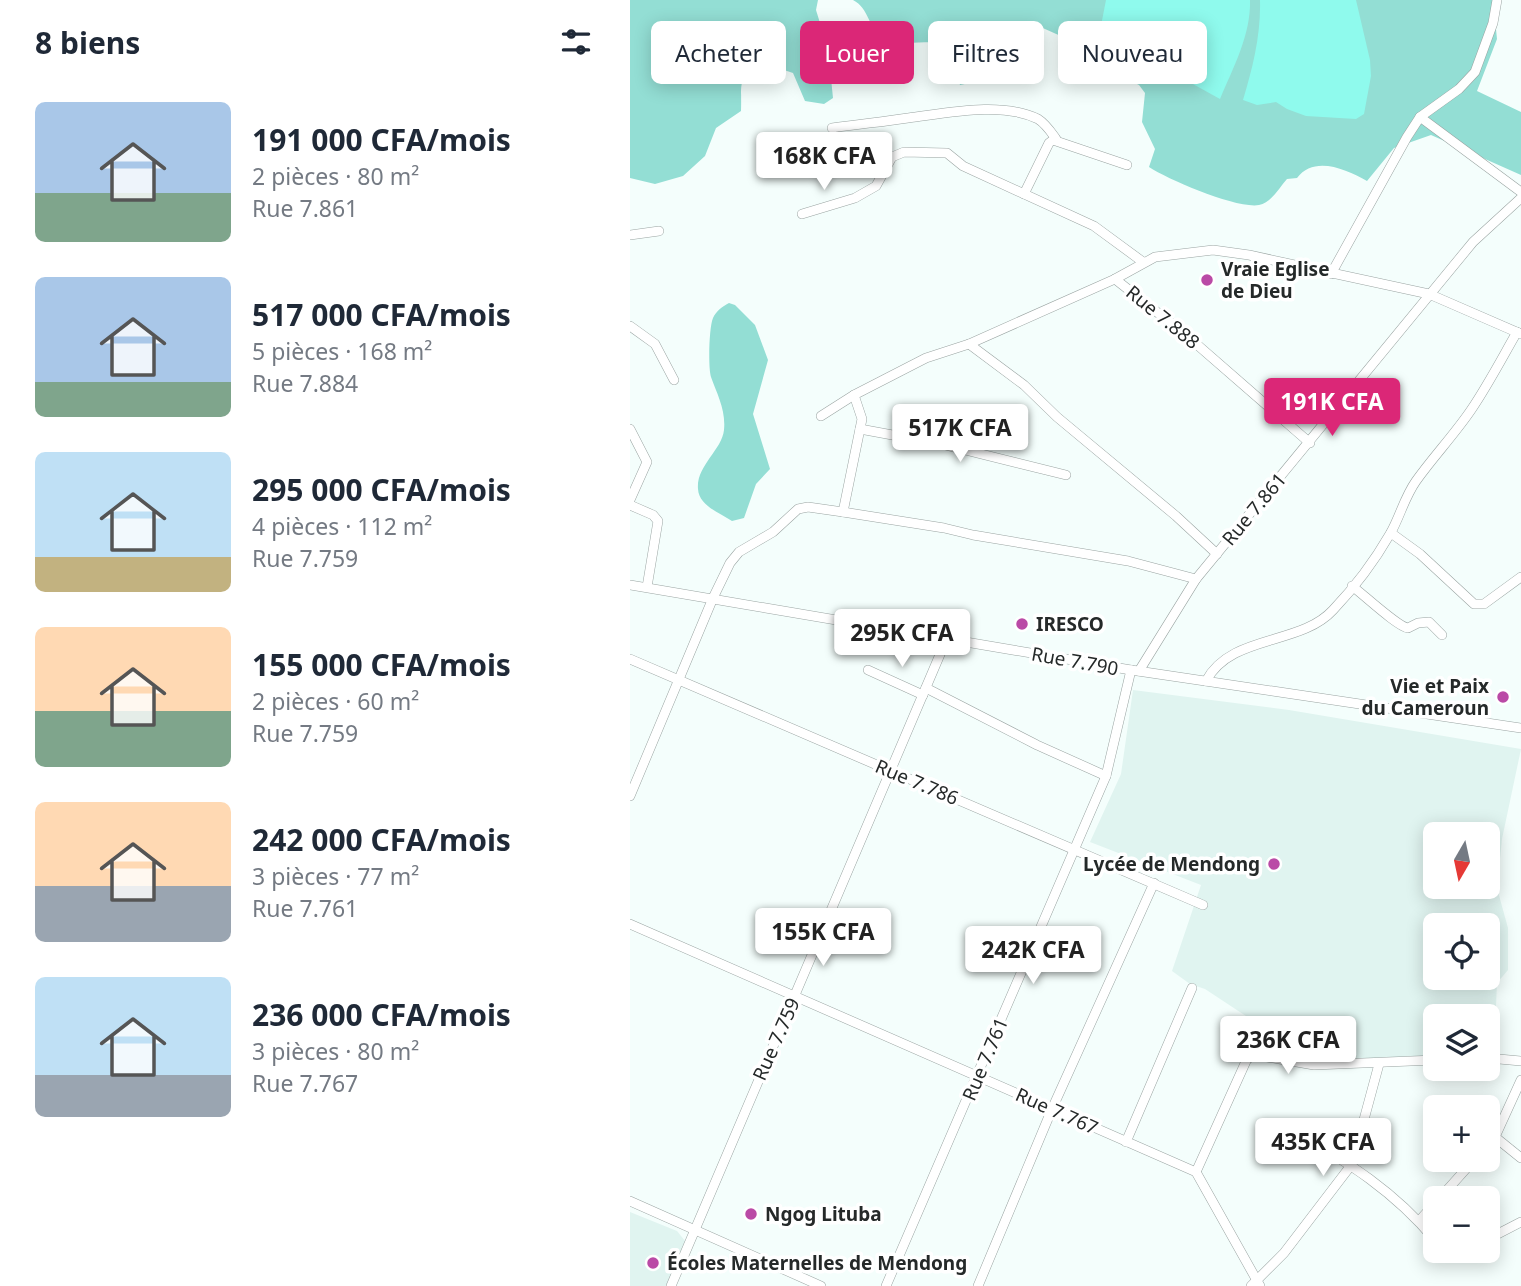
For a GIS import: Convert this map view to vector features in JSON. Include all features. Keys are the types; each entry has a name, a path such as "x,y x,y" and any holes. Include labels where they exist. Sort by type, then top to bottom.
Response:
{"street":[{"path":"1331,274 1420,117 1459,89 1475,72 1493,23 1497,0"},
{"path":"832,128 953,111 998,110 1024,114 1039,120 1056,139 1128,165"},
{"path":"1420,117 1521,192"},
{"path":"1024,194 1049,143 1056,139"},
{"path":"802,214 855,198 876,186 892,157 904,152 947,153 963,166 1094,226 1143,262"},
{"name":"Rue 7.861","path":"1135,671 1196,579 1473,242 1521,198"},
{"path":"630,235 659,231"},
{"name":"Rue 7.888","path":"1310,443 1186,335 1115,279 1155,257 1213,250 1249,255 1429,294 1519,333"},
{"path":"821,416 854,395 926,358 969,344 1115,279"},
{"path":"630,326 655,344 674,380"},
{"path":"1206,681 1213,667 1252,645 1319,622 1332,611 1391,533 1406,496 1473,408 1519,333"},
{"path":"969,344 1024,386 1217,554"},
{"path":"843,512 862,419 854,395"},
{"path":"630,429 647,462 630,503 653,515 658,521 647,587"},
{"path":"860,429 941,444 1066,475"},
{"path":"630,796 730,563 738,552 773,532 798,509 808,507 944,528 1128,561 1196,579"},
{"path":"1391,533 1420,554 1474,604 1487,602 1521,578"},
{"name":"Rue 7.790","path":"630,585 1135,671 1521,728"},
{"path":"1352,586 1377,604 1398,625 1408,628 1429,622 1442,635"},
{"name":"Rue 7.759","path":"671,1286 947,638"},
{"name":"Rue 7.786","path":"630,659 1203,905"},
{"path":"868,670 924,692 1106,776"},
{"name":"Rue 7.761","path":"886,1286 1106,776 1135,671"},
{"path":"978,1286 1052,1109 1154,883"},
{"name":"Rue 7.767","path":"630,924 1196,1172"},
{"path":"1126,1142 1192,988"},
{"path":"1379,1064 1352,1164 1284,1253 1256,1284 1196,1172 1247,1059 1255,1055 1314,1065 1423,1061"},
{"path":"1500,1059 1521,1061"},
{"path":"1500,1126 1521,1080"},
{"path":"1294,1131 1352,1164 1423,1226"},
{"path":"1500,1141 1521,1158"},
{"path":"1451,1186 1463,1172"},
{"path":"630,1201 821,1286"},
{"path":"1419,1221 1423,1216"},
{"path":"1500,1233 1521,1222"}],"shaded area":[{"path":"630,0 818,0 816,10 819,21 800,21 800,84 832,84 833,98 824,104 805,101 793,73 786,71 786,21 651,21 651,84 742,84 741,111 716,128 705,156 683,176 655,184 630,178"},
{"path":"853,0 1493,0 1497,39 1477,91 1521,112 1521,175 1431,135 1394,148 1367,181 1330,166 1312,167 1297,178 1287,179 1263,204 1235,203 1187,186 1149,167 1155,149 1142,122 1145,93 1137,84 1207,84 1207,21 1058,21 1058,35 1044,29 1044,21 928,21 928,42 914,42 914,21 869,21"},
{"path":"1106,0 1250,0 1248,26 1220,99 1193,84 1207,84 1207,21 1102,21"},
{"path":"1260,0 1356,0 1370,60 1371,76 1364,114 1356,119 1306,116 1276,102 1257,105 1243,100 1256,50"},
{"path":"729,303 735,305 755,325 768,360 753,414 770,469 756,484 744,518 732,521 706,504 698,489 701,473 719,444 724,430 722,409 710,372 709,348 713,318"},
{"name":"Lycée de Mendong","path":"1133,690 1289,710 1521,749 1500,859 1500,822 1423,822 1423,900 1500,899 1508,928 1508,970 1500,979 1500,913 1423,913 1423,990 1497,990 1496,1004 1423,1004 1423,1057 1300,1060 1299,1051 1205,989 1190,984 1172,971 1201,885 1090,842 1121,774"},
{"name":"Écoles Maternelles de Mendong","path":"630,1212 677,1231 685,1241 666,1286 630,1286"}],"place":[{"name":"Vraie Eglise de Dieu","path":"1207,280"},
{"name":"IRESCO","path":"1022,624"},
{"name":"Vie et Paix du Cameroun","path":"1503,697"},
{"name":"Lycée de Mendong","path":"1274,864"},
{"name":"Ngog Lituba","path":"751,1214"},
{"name":"Écoles Maternelles de Mendong","path":"653,1263"}]}
